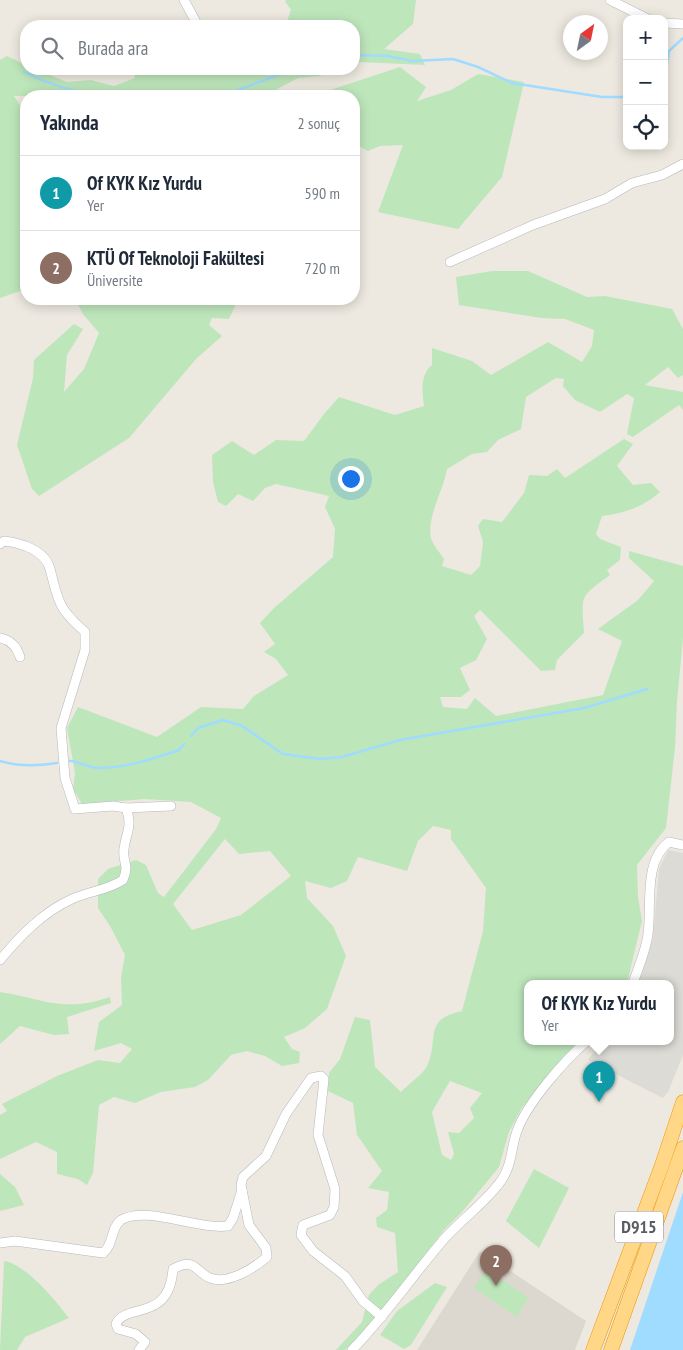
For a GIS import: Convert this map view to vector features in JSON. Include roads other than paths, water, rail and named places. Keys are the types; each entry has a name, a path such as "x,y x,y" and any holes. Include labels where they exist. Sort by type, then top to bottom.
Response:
{"highway":[{"name":"D915","path":"593,1350 662,1165 683,1102"},
{"name":"D915","path":"611,1350 683,1148"}],"street":[{"path":"184,0 195,20"},
{"path":"610,0 640,15"},
{"path":"668,23 683,24"},
{"path":"450,262 533,225 605,199 632,183 662,175 683,164"},
{"path":"0,544 4,541 19,542 38,553 50,567 53,584 63,608 85,632 85,650 61,728 65,778 75,810 113,806 126,808 171,806"},
{"path":"0,638 8,640 18,650 20,657"},
{"path":"0,960 24,932 51,912 72,899 98,893 123,880 128,869 124,849 128,836 129,816 126,808"},
{"path":"634,980 648,936 653,869 660,849 669,842 683,845"},
{"path":"352,1350 382,1317 446,1237 477,1209 502,1180 512,1156 516,1132 525,1113 566,1059 582,1045"},
{"path":"0,1243 15,1241 103,1253 109,1249 115,1229 120,1221 148,1214 216,1228 228,1226 233,1218 242,1190 243,1177 266,1156 286,1114 311,1078 321,1076 324,1079 318,1135 336,1197 330,1215 303,1225 301,1235 313,1251 345,1276 363,1301 382,1317"},
{"path":"139,1350 145,1342 136,1334 118,1328 116,1324 125,1315 143,1311 160,1302 166,1294 172,1279 173,1268 182,1264 194,1265 210,1278 220,1279 246,1271 267,1257 266,1248 249,1225 242,1190"}],"water":[{"path":"683,1192 683,1350 630,1350"}],"waterway":[{"path":"668,60 669,51 683,38"},
{"path":"360,55 388,56 412,61 453,59 478,67 512,83 602,97 623,97"},
{"path":"30,75 72,90"},
{"path":"238,90 278,75"},
{"path":"191,736 198,728 223,720 242,726 283,754 320,759 342,757 400,740 584,708 647,689"},
{"path":"70,761 95,768 109,768 149,760 179,750 184,744"},
{"path":"0,761 28,765 57,763"}],"place":[{"name":"Of KYK Kız Yurdu","path":"599,1102"},
{"name":"KTÜ Of Teknoloji Fakültesi","path":"496,1286"}]}
